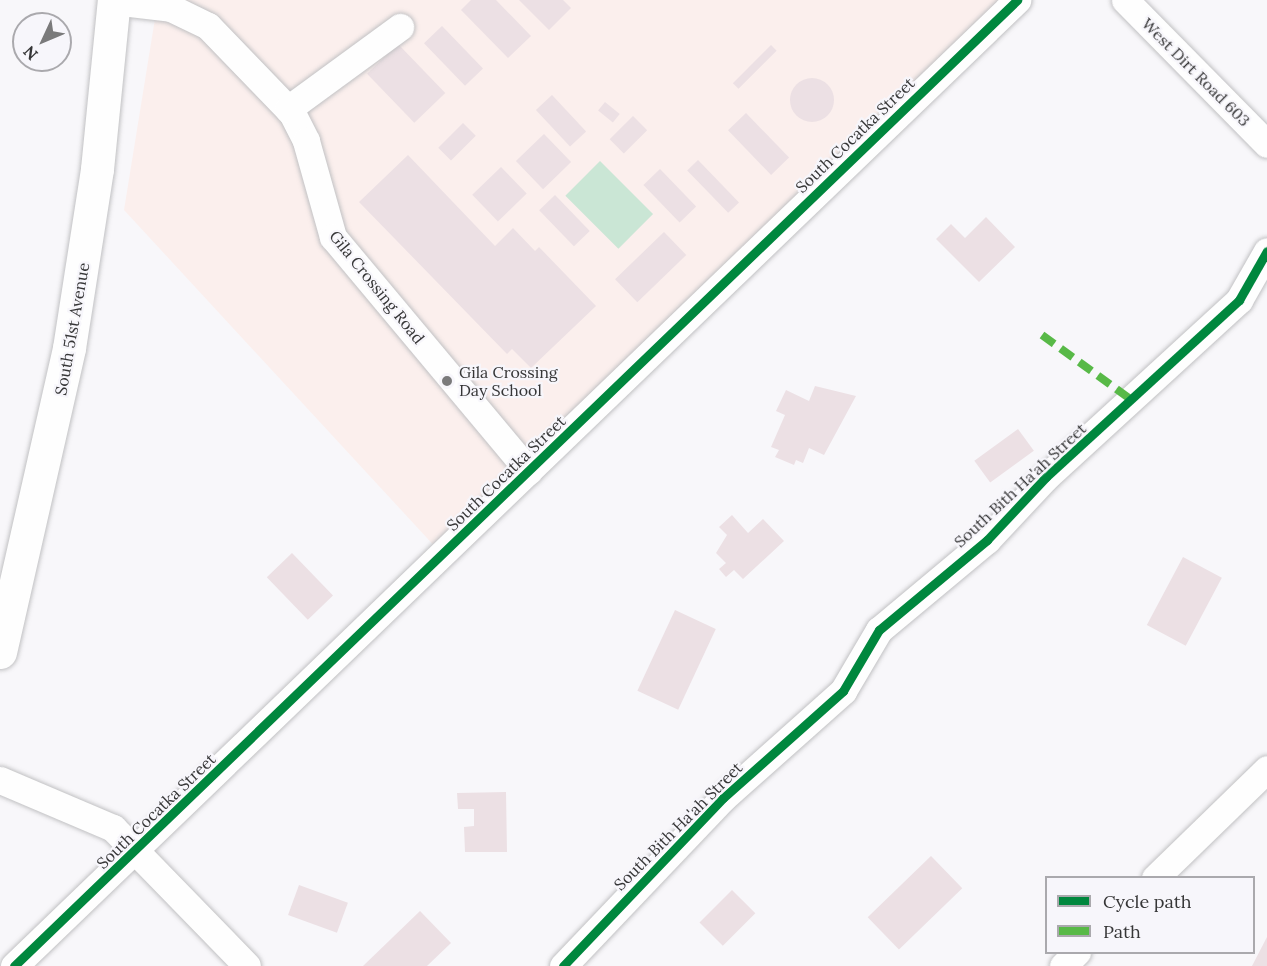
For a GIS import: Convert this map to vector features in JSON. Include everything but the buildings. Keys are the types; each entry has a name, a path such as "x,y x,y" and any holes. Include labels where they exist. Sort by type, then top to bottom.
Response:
{"main road":[{"name":"South 51st Avenue","path":"0,652 71,337 97,169 113,0"}],"street":[{"name":"Gila Crossing Road","path":"113,0 171,8 208,26 288,109 306,141 333,237 529,471"},
{"name":"South Cocatka Street","path":"14,966 137,851 1017,0"},
{"name":"West Dirt Road 603","path":"1125,0 1267,144"},
{"path":"288,109 400,27"},
{"name":"South Bith Ha'ah Street","path":"563,966 723,798 843,691 879,630 987,540 1046,477 1239,300 1267,251"},
{"path":"1157,876 1267,769"},
{"path":"0,780 86,812 137,851 247,966"},
{"path":"1064,966 1075,954"}],"shaded area":[{"name":"Gila Crossing Day School","path":"158,0 1003,0 439,551 124,210"}],"green space":[{"path":"600,161 653,214 618,249 565,196"}],"marked path":[{"path":"1042,335 1133,401"}],"cycle path":[{"path":"14,966 1017,0"},
{"path":"563,966 723,798 843,691 879,630 987,540 1046,477 1239,300 1267,251"}],"place":[{"name":"Gila Crossing Day School","path":"447,381"}]}
